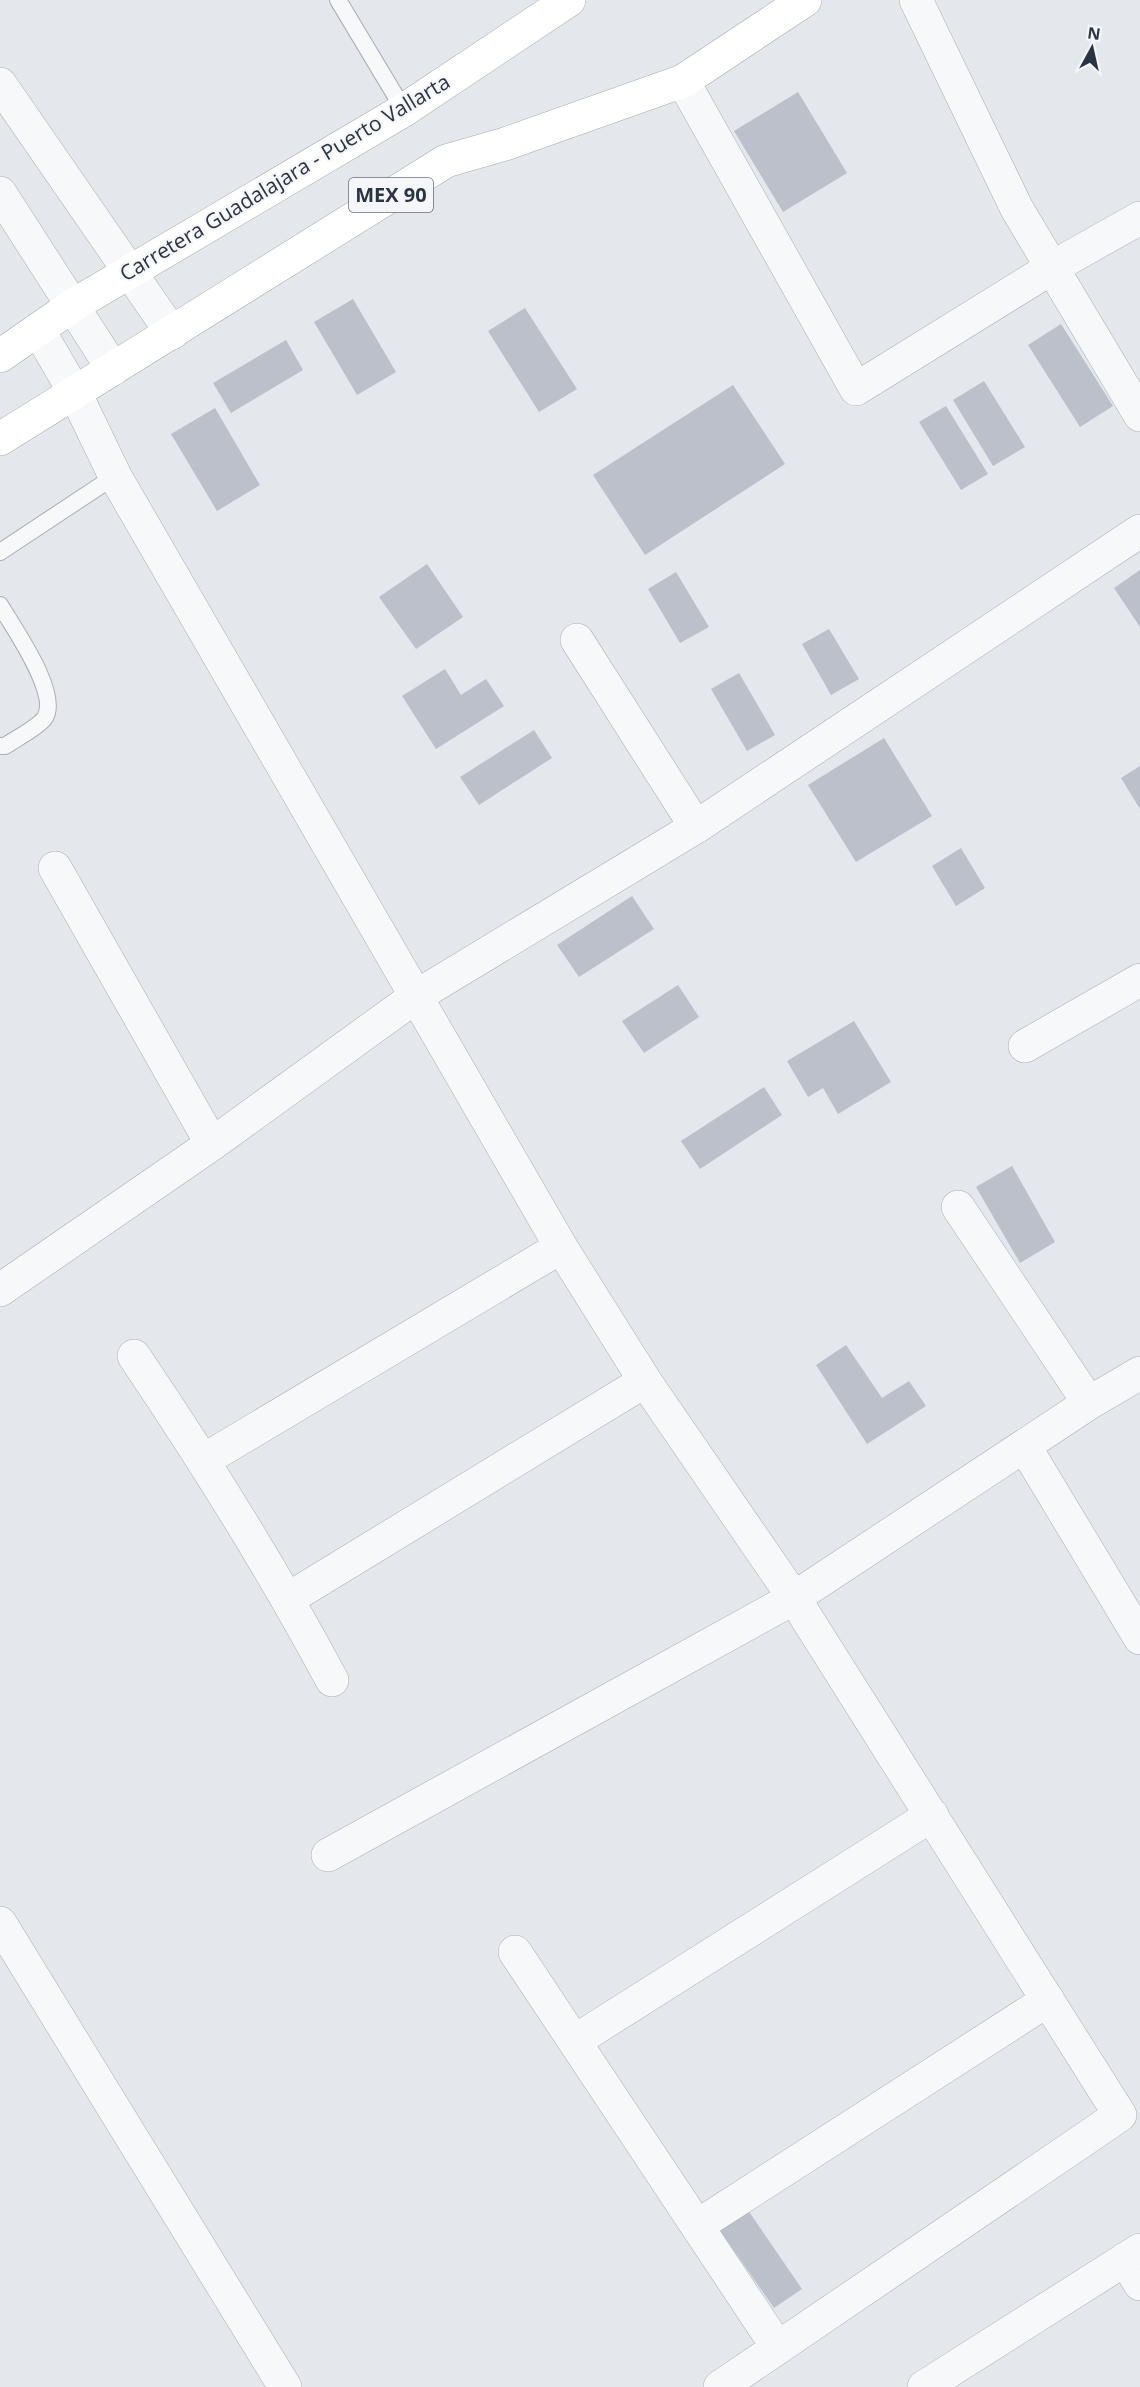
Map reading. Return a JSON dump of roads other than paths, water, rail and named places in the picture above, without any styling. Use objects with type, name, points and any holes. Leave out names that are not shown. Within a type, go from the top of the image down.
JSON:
[{"type":"main road","name":"Carretera Guadalajara - Puerto Vallarta","points":[[0,356],[72,306],[404,110],[569,0]]},
{"type":"main road","name":"MEX 90","points":[[0,439],[446,161],[505,144],[682,81],[805,0]]},
{"type":"street","points":[[916,0],[1017,208],[1140,415]]},
{"type":"street","points":[[682,81],[856,389],[1053,267],[1140,218]]},
{"type":"street","points":[[0,84],[172,333]]},
{"type":"street","points":[[0,193],[113,369]]},
{"type":"street","points":[[39,331],[75,393],[115,476],[561,1247],[645,1381],[794,1598],[1120,2115],[720,2387]]},
{"type":"street","points":[[0,1290],[212,1144],[415,997],[696,827],[1140,531]]},
{"type":"street","points":[[577,640],[696,827]]},
{"type":"street","points":[[55,868],[212,1144]]},
{"type":"street","points":[[1025,1046],[1140,980]]},
{"type":"street","points":[[958,1207],[1089,1403]]},
{"type":"street","points":[[204,1460],[561,1247]]},
{"type":"street","points":[[134,1356],[204,1460],[288,1599],[332,1680]]},
{"type":"street","points":[[328,1855],[794,1598],[1025,1448],[1089,1403],[1140,1373]]},
{"type":"street","points":[[288,1599],[645,1381]]},
{"type":"street","points":[[1025,1448],[1140,1638]]},
{"type":"street","points":[[574,2042],[932,1815]]},
{"type":"street","points":[[0,1923],[285,2387]]},
{"type":"street","points":[[516,1952],[778,2348]]},
{"type":"street","points":[[697,2226],[1048,2000]]},
{"type":"street","points":[[931,2385],[1135,2264]]},
{"type":"lane","points":[[338,0],[404,110]]},
{"type":"lane","points":[[0,552],[115,476]]},
{"type":"lane","points":[[0,605],[46,686],[49,705],[44,718],[5,746],[0,746]]}]
